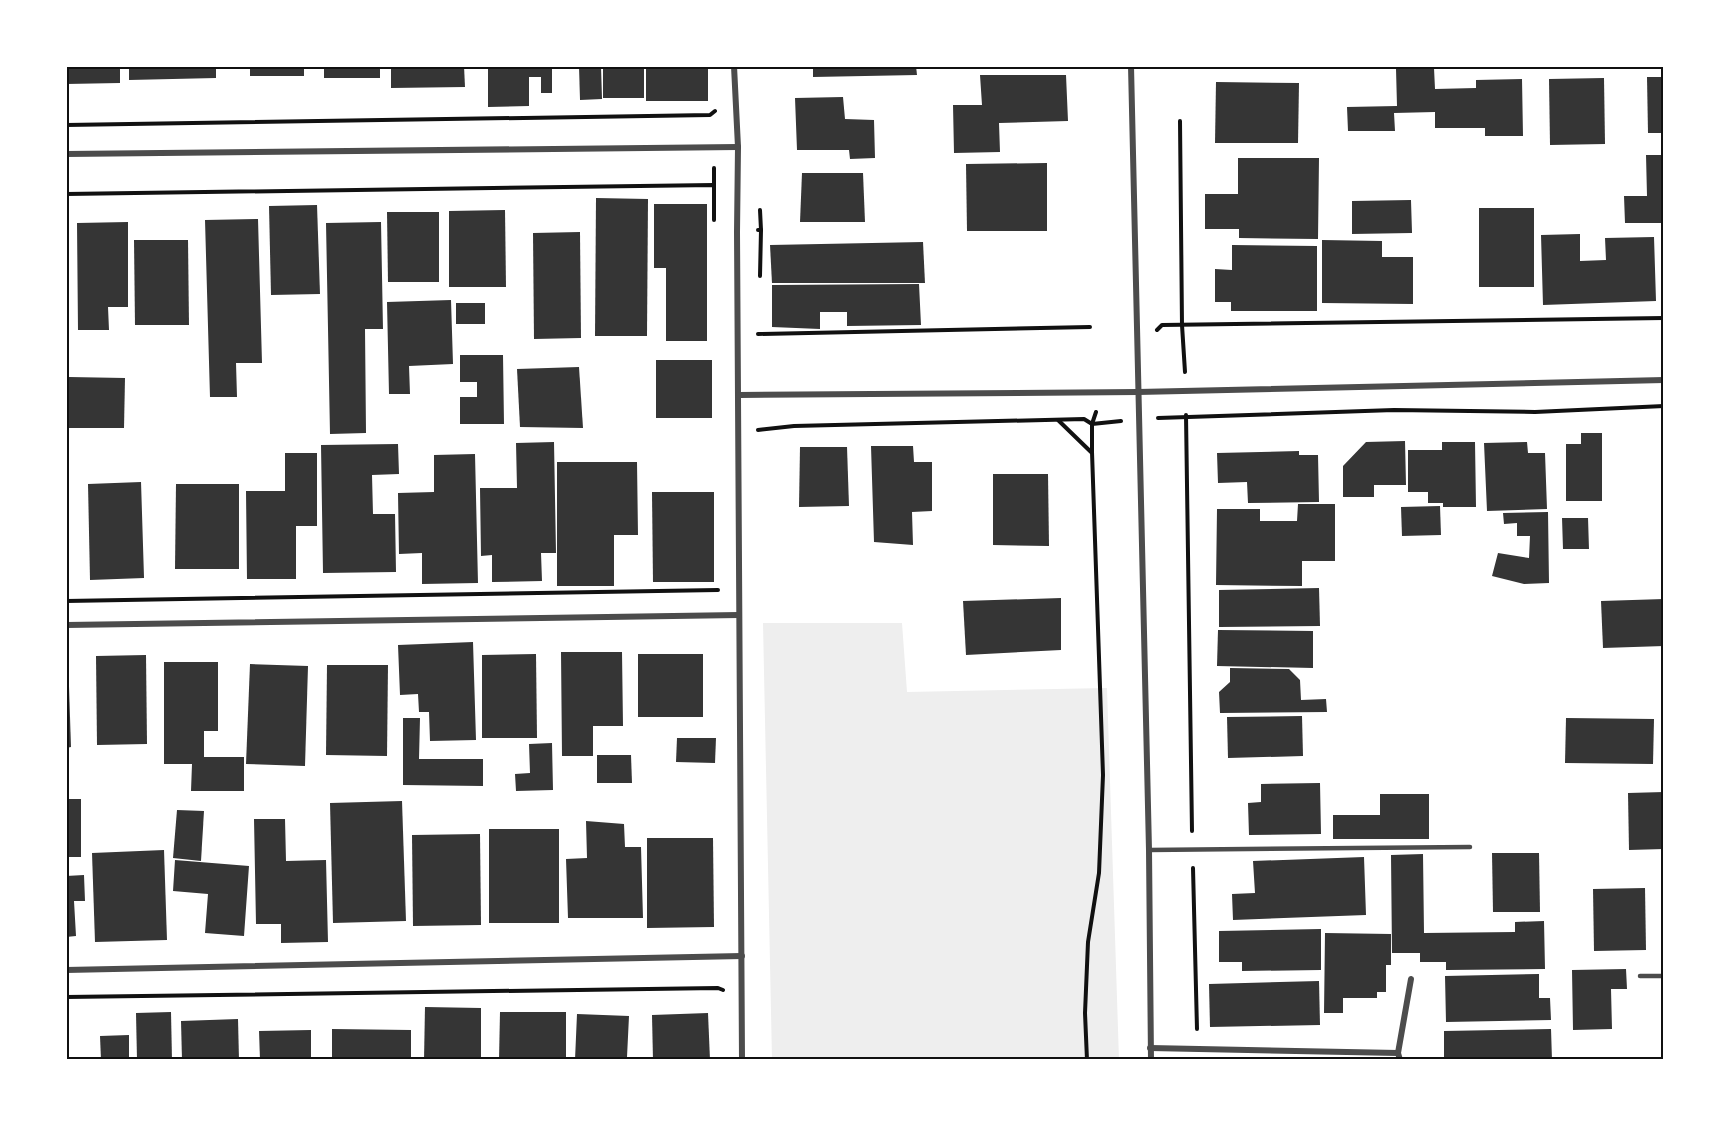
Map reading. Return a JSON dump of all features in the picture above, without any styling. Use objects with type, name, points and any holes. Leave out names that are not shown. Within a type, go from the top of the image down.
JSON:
[{"type":"street","points":[[734,66],[738,147],[742,1060]]},
{"type":"street","points":[[1131,66],[1149,850],[1151,1060]]},
{"type":"street","points":[[66,154],[738,147]]},
{"type":"street","points":[[739,395],[1138,392],[1664,380]]},
{"type":"street","points":[[66,625],[739,615]]},
{"type":"street","points":[[66,970],[742,956]]},
{"type":"street","points":[[1400,1060],[1398,1053],[1411,979]]},
{"type":"street","points":[[1150,1048],[1398,1053]]},
{"type":"lane","points":[[1149,850],[1470,847]]},
{"type":"lane","points":[[1641,976],[1664,976]]},
{"type":"path","points":[[66,125],[710,115],[715,111]]},
{"type":"path","points":[[1180,121],[1182,325],[1187,390],[1192,850],[1197,1048]]},
{"type":"path","points":[[66,194],[714,185],[714,229]]},
{"type":"path","points":[[1137,350],[1162,325],[1664,318]]},
{"type":"path","points":[[760,334],[1090,327]]},
{"type":"path","points":[[1086,1060],[1084,1013],[1088,942],[1099,873],[1103,775],[1092,452],[1092,424],[1102,392]]},
{"type":"path","points":[[1186,417],[1394,410],[1535,412],[1664,406]]},
{"type":"path","points":[[739,432],[794,426],[1084,419],[1092,424]]},
{"type":"path","points":[[1058,420],[1092,452]]},
{"type":"path","points":[[66,601],[718,591],[719,579]]},
{"type":"path","points":[[66,997],[706,988],[724,990],[729,997]]},
{"type":"shaded area","points":[[763,623],[902,623],[907,692],[1107,688],[1119,1060],[772,1060]]},
{"type":"building","points":[[66,66],[120,66],[120,83],[66,84]]},
{"type":"building","points":[[129,66],[216,66],[216,78],[129,80]]},
{"type":"building","points":[[250,66],[304,66],[304,76],[250,76]]},
{"type":"building","points":[[324,66],[380,66],[380,78],[324,78]]},
{"type":"building","points":[[391,66],[464,66],[465,87],[391,88]]},
{"type":"building","points":[[488,66],[552,66],[552,93],[541,93],[541,77],[529,77],[529,106],[488,107]]},
{"type":"building","points":[[579,66],[601,66],[602,99],[580,100]]},
{"type":"building","points":[[603,66],[644,66],[644,98],[603,98]]},
{"type":"building","points":[[646,66],[708,66],[708,101],[646,101]]},
{"type":"building","points":[[813,66],[916,66],[917,75],[813,77]]},
{"type":"building","points":[[1434,68],[1435,89],[1476,88],[1476,80],[1522,79],[1523,136],[1485,136],[1485,128],[1435,128],[1435,112],[1394,113],[1395,131],[1348,131],[1347,107],[1397,106],[1396,69]]},
{"type":"building","points":[[980,75],[1066,75],[1068,121],[999,123],[1000,152],[954,153],[953,105],[982,105]]},
{"type":"building","points":[[1647,77],[1664,77],[1664,133],[1648,133]]},
{"type":"building","points":[[1604,78],[1605,144],[1550,145],[1549,79]]},
{"type":"building","points":[[1216,82],[1299,83],[1298,143],[1215,143]]},
{"type":"building","points":[[843,97],[845,119],[874,120],[875,158],[850,159],[849,150],[797,150],[795,98]]},
{"type":"building","points":[[1646,155],[1664,155],[1664,223],[1625,223],[1624,196],[1647,196]]},
{"type":"building","points":[[1238,158],[1319,158],[1318,239],[1239,238],[1239,229],[1205,229],[1205,194],[1238,194]]},
{"type":"building","points":[[1047,163],[1047,231],[967,231],[966,164]]},
{"type":"building","points":[[802,173],[863,173],[865,222],[800,222]]},
{"type":"building","points":[[596,198],[648,199],[647,336],[595,336]]},
{"type":"building","points":[[1411,200],[1412,233],[1352,234],[1352,201]]},
{"type":"building","points":[[654,204],[707,204],[707,341],[666,341],[666,268],[654,268]]},
{"type":"building","points":[[317,205],[320,294],[271,295],[269,206]]},
{"type":"building","points":[[1479,208],[1534,208],[1534,287],[1479,287]]},
{"type":"building","points":[[505,210],[506,287],[449,287],[449,211]]},
{"type":"building","points":[[387,212],[439,212],[439,282],[388,282]]},
{"type":"building","points":[[258,219],[262,363],[236,363],[237,397],[210,397],[205,220]]},
{"type":"building","points":[[128,222],[128,307],[108,307],[109,330],[78,330],[77,223]]},
{"type":"building","points":[[381,222],[383,329],[365,329],[366,433],[330,434],[326,223]]},
{"type":"building","points":[[580,232],[581,338],[534,339],[533,233]]},
{"type":"building","points":[[1580,234],[1580,261],[1606,260],[1605,238],[1654,237],[1656,301],[1543,305],[1541,235]]},
{"type":"building","points":[[134,240],[188,240],[189,325],[135,325]]},
{"type":"building","points":[[1322,240],[1382,241],[1382,257],[1413,257],[1413,304],[1322,303]]},
{"type":"building","points":[[923,242],[925,283],[772,283],[770,245]]},
{"type":"building","points":[[1232,245],[1317,246],[1317,311],[1231,311],[1231,302],[1215,302],[1215,269],[1232,270]]},
{"type":"building","points":[[919,284],[921,325],[847,326],[847,312],[820,312],[820,329],[772,327],[772,285]]},
{"type":"building","points":[[451,300],[453,364],[409,366],[410,394],[389,394],[387,302]]},
{"type":"building","points":[[456,303],[485,303],[485,324],[456,324]]},
{"type":"building","points":[[460,355],[503,355],[504,424],[460,424],[460,397],[477,397],[477,382],[460,382]]},
{"type":"building","points":[[656,360],[712,360],[712,418],[656,418]]},
{"type":"building","points":[[579,367],[583,428],[520,427],[517,369]]},
{"type":"building","points":[[69,377],[125,378],[124,428],[68,428]]},
{"type":"building","points":[[1581,433],[1602,433],[1602,501],[1566,501],[1566,444],[1581,444]]},
{"type":"building","points":[[1405,441],[1406,485],[1374,485],[1374,497],[1343,497],[1343,466],[1366,442]]},
{"type":"building","points":[[554,442],[556,553],[541,553],[542,581],[492,582],[492,555],[481,556],[480,488],[517,488],[516,443]]},
{"type":"building","points":[[1442,442],[1475,442],[1476,507],[1443,507],[1443,503],[1428,503],[1428,492],[1408,492],[1408,450],[1442,450]]},
{"type":"building","points":[[1527,442],[1528,453],[1545,453],[1547,509],[1487,511],[1484,443]]},
{"type":"building","points":[[398,444],[399,474],[372,475],[373,514],[395,514],[396,572],[323,573],[321,445]]},
{"type":"building","points":[[871,446],[913,446],[914,462],[932,462],[932,511],[912,512],[913,545],[874,542]]},
{"type":"building","points":[[800,447],[847,447],[849,506],[799,507]]},
{"type":"building","points":[[1299,451],[1299,455],[1318,455],[1319,502],[1248,503],[1247,482],[1218,483],[1217,453]]},
{"type":"building","points":[[285,453],[317,453],[317,526],[296,526],[296,579],[247,579],[246,491],[285,491]]},
{"type":"building","points":[[475,454],[478,583],[422,584],[422,553],[399,554],[398,493],[434,492],[434,455]]},
{"type":"building","points":[[557,462],[637,462],[638,535],[614,535],[614,586],[557,586]]},
{"type":"building","points":[[993,474],[1048,474],[1049,546],[993,545]]},
{"type":"building","points":[[141,482],[144,578],[90,580],[88,484]]},
{"type":"building","points":[[176,484],[239,484],[239,569],[175,569]]},
{"type":"building","points":[[652,492],[714,492],[714,582],[653,582]]},
{"type":"building","points":[[1298,504],[1335,504],[1335,561],[1302,561],[1302,586],[1216,585],[1217,509],[1260,509],[1260,521],[1297,521]]},
{"type":"building","points":[[1440,506],[1441,535],[1402,536],[1401,507]]},
{"type":"building","points":[[1548,512],[1549,583],[1524,584],[1492,576],[1498,553],[1529,558],[1530,536],[1517,536],[1517,523],[1504,524],[1503,513]]},
{"type":"building","points":[[1562,518],[1588,518],[1589,549],[1563,549]]},
{"type":"building","points":[[1319,588],[1320,626],[1219,627],[1219,590]]},
{"type":"building","points":[[1061,598],[1061,650],[966,655],[963,601]]},
{"type":"building","points":[[1664,599],[1664,646],[1603,648],[1601,601]]},
{"type":"building","points":[[1218,630],[1313,631],[1313,668],[1217,666]]},
{"type":"building","points":[[473,642],[476,740],[430,741],[429,712],[419,712],[418,694],[400,695],[398,645]]},
{"type":"building","points":[[561,652],[622,652],[623,726],[593,726],[593,756],[562,756]]},
{"type":"building","points":[[536,654],[537,738],[482,738],[482,655]]},
{"type":"building","points":[[638,654],[703,654],[703,717],[638,717]]},
{"type":"building","points":[[146,655],[147,744],[97,745],[96,656]]},
{"type":"building","points":[[66,657],[68,657],[71,747],[66,748]]},
{"type":"building","points":[[164,662],[218,662],[218,731],[204,731],[204,757],[244,757],[244,791],[191,791],[192,764],[164,764]]},
{"type":"building","points":[[250,664],[308,666],[305,766],[246,764]]},
{"type":"building","points":[[327,665],[388,665],[387,756],[326,755]]},
{"type":"building","points":[[1230,668],[1289,669],[1300,680],[1301,700],[1326,699],[1327,712],[1220,713],[1219,692],[1230,682]]},
{"type":"building","points":[[1302,716],[1303,756],[1228,758],[1227,717]]},
{"type":"building","points":[[403,718],[420,718],[419,759],[483,759],[483,786],[403,785]]},
{"type":"building","points":[[1566,718],[1654,719],[1653,764],[1565,763]]},
{"type":"building","points":[[677,738],[716,738],[715,763],[676,762]]},
{"type":"building","points":[[552,743],[553,790],[516,791],[515,774],[530,773],[529,744]]},
{"type":"building","points":[[597,755],[631,755],[632,783],[597,783]]},
{"type":"building","points":[[1320,783],[1321,834],[1249,835],[1248,803],[1261,802],[1261,784]]},
{"type":"building","points":[[1664,792],[1664,849],[1629,850],[1628,793]]},
{"type":"building","points":[[1380,794],[1429,794],[1429,839],[1333,839],[1333,815],[1380,815]]},
{"type":"building","points":[[66,799],[81,799],[81,857],[66,857]]},
{"type":"building","points":[[402,801],[406,921],[333,923],[330,803]]},
{"type":"building","points":[[177,810],[204,811],[201,861],[173,858]]},
{"type":"building","points":[[254,819],[285,819],[286,861],[326,860],[328,942],[281,943],[281,924],[256,924]]},
{"type":"building","points":[[586,821],[624,824],[625,847],[641,847],[643,918],[568,918],[566,859],[587,858]]},
{"type":"building","points":[[489,829],[559,829],[559,923],[489,923]]},
{"type":"building","points":[[480,834],[481,925],[413,926],[412,835]]},
{"type":"building","points":[[647,838],[713,838],[714,927],[647,928]]},
{"type":"building","points":[[164,850],[167,940],[95,942],[92,853]]},
{"type":"building","points":[[1492,853],[1539,853],[1540,912],[1493,912]]},
{"type":"building","points":[[1423,854],[1424,933],[1515,932],[1515,922],[1544,921],[1545,969],[1446,970],[1446,962],[1420,962],[1420,953],[1392,953],[1391,855]]},
{"type":"building","points":[[1364,857],[1366,915],[1233,920],[1232,894],[1255,893],[1253,861]]},
{"type":"building","points":[[175,860],[249,866],[244,936],[205,933],[208,894],[173,891]]},
{"type":"building","points":[[84,875],[85,901],[74,901],[76,936],[66,937],[66,876]]},
{"type":"building","points":[[1645,888],[1646,950],[1594,951],[1593,889]]},
{"type":"building","points":[[1321,929],[1321,970],[1242,971],[1242,962],[1219,962],[1219,931]]},
{"type":"building","points":[[1325,933],[1391,934],[1391,965],[1386,965],[1386,992],[1377,992],[1377,998],[1343,998],[1343,1013],[1324,1013]]},
{"type":"building","points":[[1626,969],[1627,989],[1611,989],[1612,1029],[1573,1030],[1572,970]]},
{"type":"building","points":[[1539,974],[1539,998],[1550,998],[1551,1020],[1446,1022],[1445,976]]},
{"type":"building","points":[[1319,981],[1320,1025],[1210,1027],[1209,984]]},
{"type":"building","points":[[425,1007],[481,1008],[481,1060],[424,1060]]},
{"type":"building","points":[[171,1012],[172,1060],[137,1060],[136,1013]]},
{"type":"building","points":[[500,1012],[566,1012],[566,1060],[499,1060]]},
{"type":"building","points":[[708,1013],[710,1060],[653,1060],[652,1015]]},
{"type":"building","points":[[577,1014],[629,1016],[627,1057],[643,1058],[643,1060],[575,1060]]},
{"type":"building","points":[[238,1019],[239,1060],[182,1060],[181,1021]]},
{"type":"building","points":[[332,1029],[411,1030],[411,1060],[332,1060]]},
{"type":"building","points":[[1551,1029],[1552,1060],[1444,1060],[1444,1031]]},
{"type":"building","points":[[311,1030],[311,1060],[260,1060],[259,1031]]},
{"type":"building","points":[[129,1035],[129,1060],[101,1060],[100,1036]]}]
